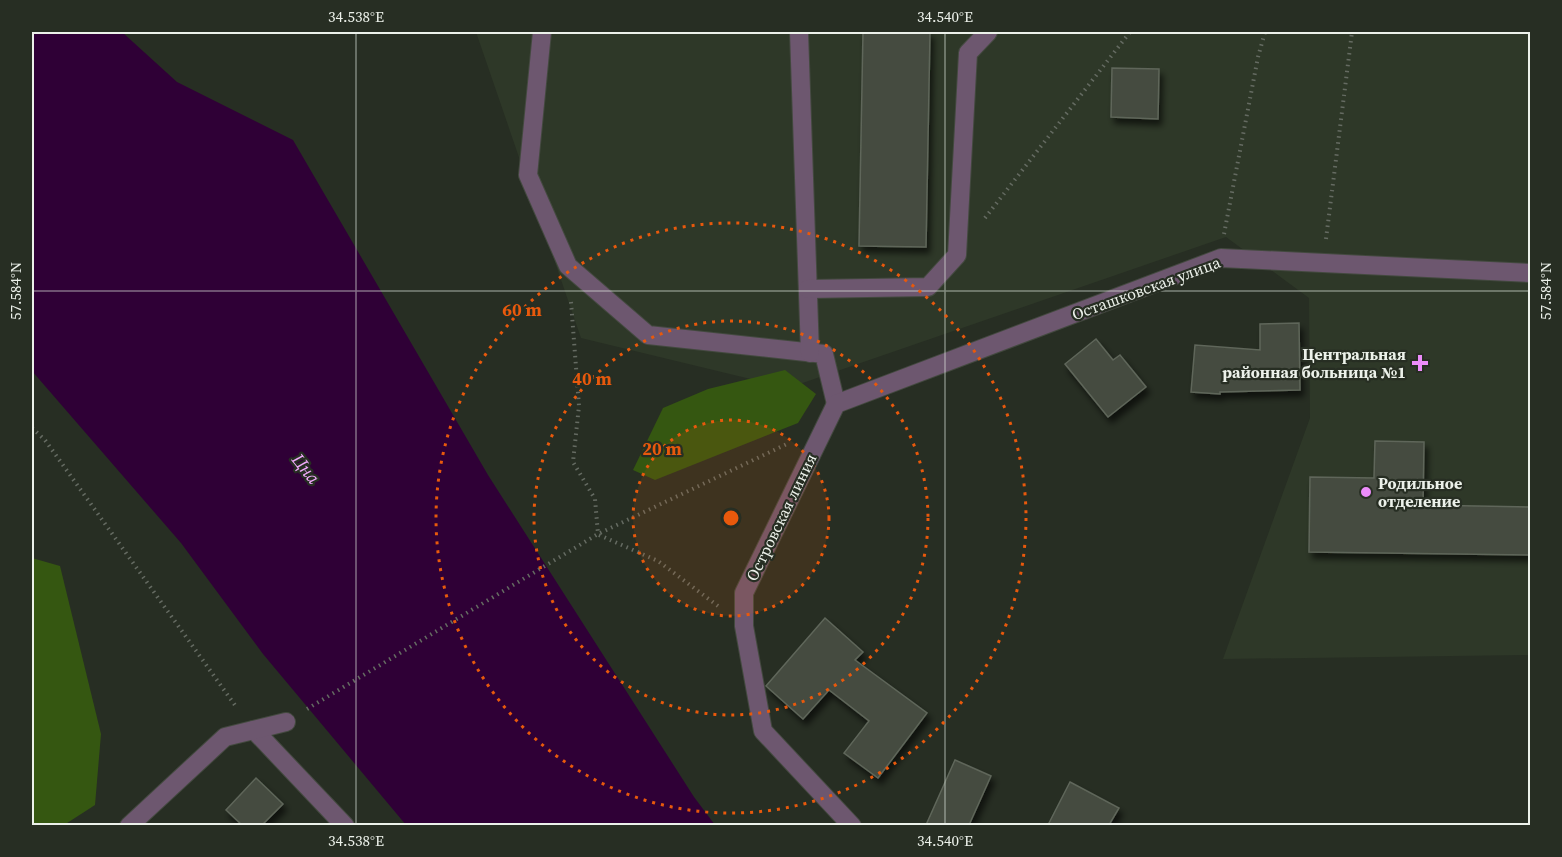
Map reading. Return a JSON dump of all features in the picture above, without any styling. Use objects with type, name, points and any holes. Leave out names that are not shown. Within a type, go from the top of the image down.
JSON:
[{"type":"street","points":[[542,32],[528,175],[568,266],[648,335],[824,354],[836,404],[825,425]]},
{"type":"street","points":[[799,32],[810,353]]},
{"type":"street","points":[[808,289],[928,287],[957,255],[968,53],[988,32]]},
{"type":"street","name":"Осташковская улица","points":[[836,404],[1221,258],[1530,273]]},
{"type":"street","name":"Островская линия","points":[[825,425],[744,593],[744,626],[764,732],[852,825]]},
{"type":"street","points":[[129,825],[225,737],[286,722]]},
{"type":"street","points":[[254,730],[345,825]]},
{"type":"path","points":[[957,255],[1130,32]]},
{"type":"path","points":[[1221,258],[1257,57],[1265,32]]},
{"type":"path","points":[[1323,263],[1352,32]]},
{"type":"path","points":[[568,266],[579,406],[573,462],[595,499],[598,534]]},
{"type":"path","points":[[286,722],[598,534],[825,425]]},
{"type":"path","points":[[32,428],[45,440],[254,730]]},
{"type":"path","points":[[598,534],[658,561],[744,626]]},
{"type":"shaded area","name":"Центральная районная больница №1","points":[[476,32],[1530,32],[1530,655],[1223,659],[1310,418],[1309,298],[1226,237],[788,388],[581,338]]},
{"type":"green space","points":[[785,370],[816,394],[798,423],[655,480],[633,470],[663,408],[708,389]]},
{"type":"green space","points":[[32,558],[60,566],[101,734],[95,805],[64,825],[32,825]]},
{"type":"water","name":"Цна","points":[[32,32],[122,32],[177,82],[293,140],[488,475],[694,797],[715,825],[406,825],[263,654],[181,543],[32,371]]},
{"type":"building","points":[[863,32],[930,32],[926,247],[859,246]]},
{"type":"building","points":[[1112,68],[1159,69],[1158,119],[1111,117]]},
{"type":"building","points":[[1299,323],[1300,390],[1220,392],[1220,394],[1191,392],[1195,345],[1260,350],[1260,324]]},
{"type":"building","points":[[1096,339],[1113,360],[1120,355],[1146,387],[1108,417],[1065,364]]},
{"type":"building","name":"Родильное отделение","points":[[1375,441],[1424,442],[1423,505],[1530,507],[1530,555],[1309,552],[1310,477],[1374,478]]},
{"type":"building","points":[[825,618],[863,652],[855,660],[927,713],[878,778],[844,753],[869,721],[829,690],[803,719],[766,686]]},
{"type":"building","points":[[955,760],[991,776],[969,825],[926,825]]},
{"type":"building","points":[[256,778],[283,804],[262,825],[242,825],[226,810]]},
{"type":"building","points":[[1070,782],[1119,808],[1109,825],[1048,825]]},
{"type":"place","name":"Центральная районная больница №1","points":[[1420,363]]},
{"type":"place","name":"Родильное отделение","points":[[1366,492]]}]
